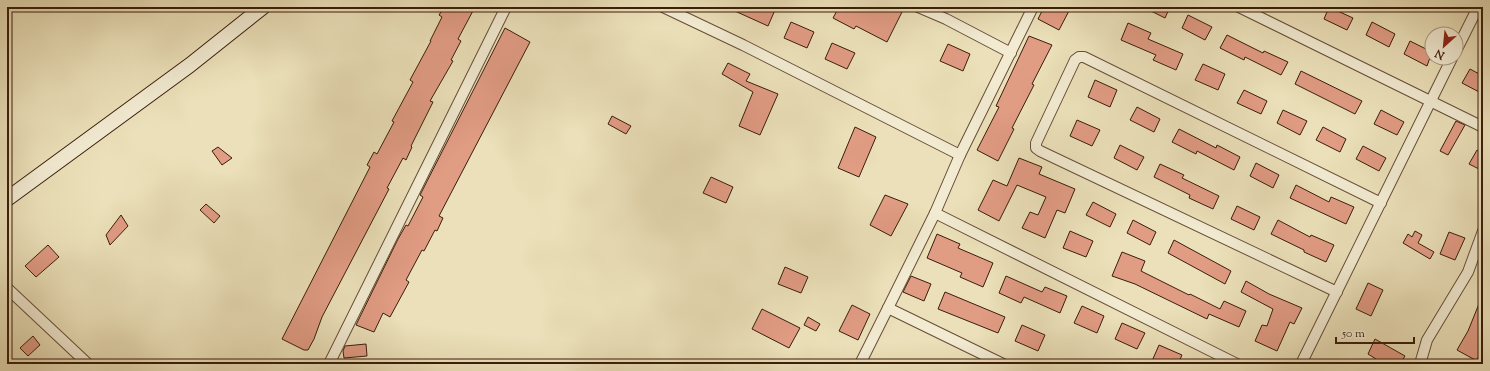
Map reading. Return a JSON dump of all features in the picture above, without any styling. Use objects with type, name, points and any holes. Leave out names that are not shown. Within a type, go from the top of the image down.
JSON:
[{"type":"street","points":[[9,195],[190,65],[263,7]]},
{"type":"street","points":[[329,364],[506,7]]},
{"type":"street","points":[[663,7],[743,45],[960,155]]},
{"type":"street","points":[[918,7],[946,19],[1011,53]]},
{"type":"street","points":[[860,364],[935,213],[960,155],[1033,7]]},
{"type":"street","points":[[1239,7],[1483,127]]},
{"type":"street","points":[[1464,35],[1478,7]]},
{"type":"street","points":[[1337,292],[1036,148],[1036,144],[1075,60],[1079,57],[1084,57],[1380,202]]},
{"type":"street","points":[[1301,364],[1448,66]]},
{"type":"street","points":[[935,213],[1237,364]]},
{"type":"street","points":[[1420,364],[1432,330],[1468,272],[1483,231]]},
{"type":"street","points":[[7,288],[88,364]]},
{"type":"street","points":[[888,308],[1003,364]]},
{"type":"building","points":[[444,7],[475,7],[458,39],[461,41],[451,60],[453,61],[430,101],[433,102],[411,146],[412,147],[406,160],[403,158],[387,188],[389,189],[322,317],[314,339],[308,350],[304,350],[282,339],[370,167],[367,165],[374,152],[377,154],[394,122],[392,121],[413,82],[410,80],[431,41],[442,17],[439,15]]},
{"type":"building","points":[[726,7],[770,7],[775,10],[768,26]]},
{"type":"building","points":[[839,7],[895,7],[903,10],[887,42],[856,26],[854,29],[833,18]]},
{"type":"building","points":[[1044,7],[1071,7],[1059,30],[1038,19]]},
{"type":"building","points":[[1143,7],[1170,7],[1165,18]]},
{"type":"building","points":[[1329,7],[1353,18],[1347,30],[1324,19]]},
{"type":"building","points":[[1188,15],[1212,27],[1205,40],[1182,28]]},
{"type":"building","points":[[791,22],[814,32],[807,48],[784,38]]},
{"type":"building","points":[[1372,22],[1395,34],[1389,47],[1366,35]]},
{"type":"building","points":[[1128,23],[1151,33],[1148,39],[1183,54],[1176,70],[1153,60],[1156,55],[1121,40]]},
{"type":"building","points":[[505,28],[530,42],[439,216],[443,218],[437,231],[435,230],[424,251],[422,250],[406,280],[409,282],[390,317],[383,313],[374,332],[356,325],[398,239],[406,225],[408,226],[423,197],[420,195]]},
{"type":"building","points":[[1227,35],[1263,53],[1264,51],[1288,62],[1281,75],[1245,57],[1244,60],[1220,48]]},
{"type":"building","points":[[1029,36],[1052,45],[1032,84],[1034,85],[1012,128],[1014,129],[998,161],[977,150],[999,107],[996,106]]},
{"type":"building","points":[[1410,41],[1424,48],[1424,64],[1404,54]]},
{"type":"building","points":[[832,43],[855,53],[847,69],[825,59]]},
{"type":"building","points":[[948,44],[970,54],[963,71],[940,61]]},
{"type":"building","points":[[728,63],[750,74],[746,81],[778,94],[760,135],[739,126],[753,92],[722,74]]},
{"type":"building","points":[[1203,64],[1225,74],[1218,90],[1195,80]]},
{"type":"building","points":[[1470,69],[1483,76],[1483,94],[1462,83]]},
{"type":"building","points":[[1301,71],[1362,101],[1355,114],[1295,84]]},
{"type":"building","points":[[1095,80],[1117,90],[1110,107],[1088,97]]},
{"type":"building","points":[[1244,90],[1267,101],[1261,114],[1237,103]]},
{"type":"building","points":[[1137,107],[1160,119],[1154,132],[1130,120]]},
{"type":"building","points":[[1283,110],[1307,121],[1300,135],[1277,123]]},
{"type":"building","points":[[1381,110],[1404,122],[1397,135],[1374,124]]},
{"type":"building","points":[[612,116],[631,126],[626,134],[608,124]]},
{"type":"building","points":[[1077,120],[1100,130],[1092,146],[1070,136]]},
{"type":"building","points":[[1456,121],[1465,125],[1448,155],[1440,151]]},
{"type":"building","points":[[855,127],[876,137],[859,177],[838,168]]},
{"type":"building","points":[[1323,127],[1346,139],[1340,152],[1316,140]]},
{"type":"building","points":[[1179,129],[1216,148],[1217,145],[1240,157],[1234,170],[1197,151],[1196,154],[1172,142]]},
{"type":"building","points":[[1120,145],[1144,157],[1137,170],[1114,158]]},
{"type":"building","points":[[1363,146],[1386,158],[1379,171],[1356,159]]},
{"type":"building","points":[[218,147],[232,158],[222,165],[212,151]]},
{"type":"building","points":[[1477,150],[1483,153],[1483,171],[1469,164]]},
{"type":"building","points":[[1019,158],[1042,167],[1039,174],[1075,189],[1065,213],[1057,210],[1045,238],[1022,228],[1030,212],[1038,215],[1046,197],[1017,185],[999,221],[978,210],[993,180],[1007,186]]},
{"type":"building","points":[[1256,163],[1279,175],[1273,188],[1250,176]]},
{"type":"building","points":[[1160,164],[1184,175],[1182,178],[1219,196],[1213,209],[1189,198],[1190,195],[1154,177]]},
{"type":"building","points":[[711,177],[733,187],[726,203],[703,193]]},
{"type":"building","points":[[1296,185],[1329,202],[1331,197],[1354,207],[1346,224],[1290,198]]},
{"type":"building","points":[[885,195],[908,204],[891,236],[870,225]]},
{"type":"building","points":[[1093,202],[1116,214],[1110,227],[1086,215]]},
{"type":"building","points":[[206,204],[220,216],[214,223],[200,210]]},
{"type":"building","points":[[1237,206],[1260,217],[1254,230],[1231,219]]},
{"type":"building","points":[[121,215],[128,226],[110,245],[106,235]]},
{"type":"building","points":[[1133,220],[1156,232],[1150,245],[1127,233]]},
{"type":"building","points":[[1278,220],[1310,237],[1311,235],[1334,245],[1326,262],[1271,234]]},
{"type":"building","points":[[1070,231],[1093,241],[1086,257],[1063,248]]},
{"type":"building","points":[[1415,231],[1422,235],[1418,243],[1434,252],[1430,259],[1403,243],[1408,234],[1412,237]]},
{"type":"building","points":[[1449,232],[1465,238],[1455,260],[1440,254]]},
{"type":"building","points":[[937,234],[960,244],[958,248],[993,263],[983,287],[960,277],[962,273],[927,258]]},
{"type":"building","points":[[1174,240],[1231,271],[1225,284],[1168,253]]},
{"type":"building","points":[[48,245],[59,257],[36,277],[25,266]]},
{"type":"building","points":[[1122,252],[1145,261],[1141,271],[1189,295],[1190,294],[1220,309],[1224,301],[1246,311],[1239,327],[1209,314],[1207,319],[1135,284],[1112,276]]},
{"type":"building","points":[[785,267],[808,277],[801,293],[778,284]]},
{"type":"building","points":[[911,276],[931,284],[924,301],[903,292]]},
{"type":"building","points":[[1006,276],[1042,292],[1045,287],[1067,296],[1060,313],[1024,297],[1021,303],[999,293]]},
{"type":"building","points":[[1246,281],[1269,294],[1302,308],[1294,324],[1290,322],[1277,351],[1255,341],[1262,325],[1267,326],[1273,309],[1241,292]]},
{"type":"building","points":[[1368,283],[1383,290],[1371,316],[1356,309]]},
{"type":"building","points":[[945,292],[1005,317],[998,333],[938,309]]},
{"type":"building","points":[[1483,294],[1483,343],[1477,361],[1457,350],[1468,331]]},
{"type":"building","points":[[852,305],[870,314],[858,340],[839,331]]},
{"type":"building","points":[[1082,306],[1104,316],[1097,333],[1074,323]]},
{"type":"building","points":[[762,309],[800,328],[789,348],[752,329]]},
{"type":"building","points":[[808,317],[820,324],[816,331],[804,325]]},
{"type":"building","points":[[1122,323],[1145,333],[1137,349],[1115,339]]},
{"type":"building","points":[[1022,325],[1045,335],[1038,351],[1015,341]]},
{"type":"building","points":[[33,336],[40,345],[28,356],[20,348]]},
{"type":"building","points":[[1375,339],[1405,356],[1400,364],[1374,364],[1376,359],[1368,354]]},
{"type":"building","points":[[366,344],[367,356],[344,358],[343,351],[345,346]]},
{"type":"building","points":[[1159,345],[1182,355],[1178,364],[1158,364],[1152,361]]}]
